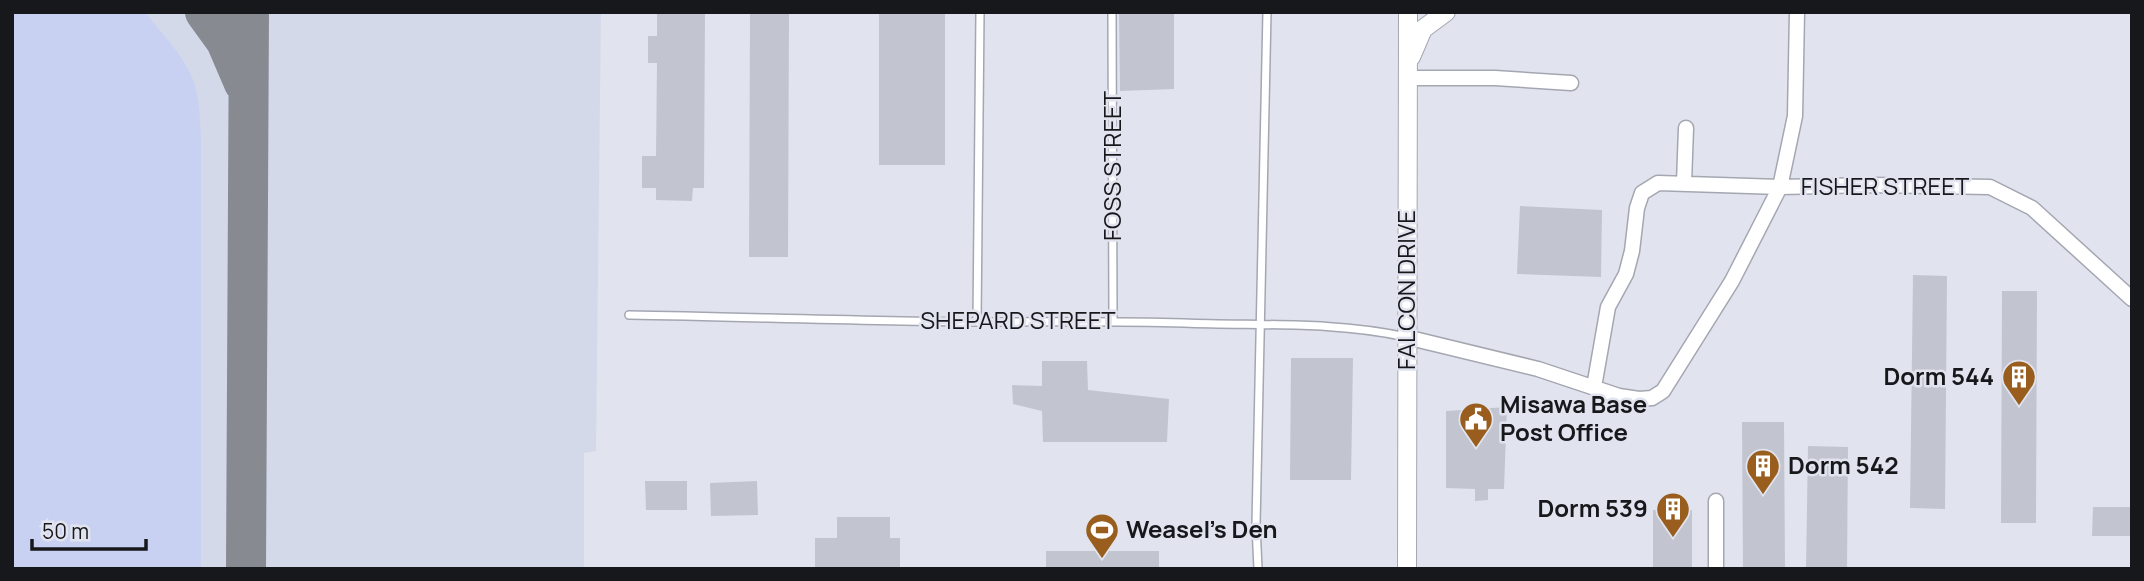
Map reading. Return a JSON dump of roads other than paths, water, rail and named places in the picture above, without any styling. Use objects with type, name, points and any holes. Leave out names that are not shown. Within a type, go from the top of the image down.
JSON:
[{"type":"street","name":"FALCON DRIVE","points":[[1407,569],[1408,12]]},
{"type":"street","points":[[1446,12],[1423,29],[1408,72],[1570,83]]},
{"type":"street","points":[[1406,337],[1538,369],[1619,396],[1639,400],[1652,398],[1663,391],[1732,281],[1780,187],[1795,116],[1797,12]]},
{"type":"street","points":[[1684,183],[1686,128]]},
{"type":"street","name":"FISHER STREET","points":[[1594,387],[1608,307],[1626,274],[1632,251],[1637,208],[1642,193],[1658,183],[1780,187],[1990,187],[2032,208],[2132,299]]},
{"type":"street","points":[[1716,501],[1716,569]]},
{"type":"lane","points":[[977,322],[980,12]]},
{"type":"lane","name":"FOSS STREET","points":[[1112,12],[1113,321]]},
{"type":"lane","points":[[1258,569],[1256,525],[1267,12]]},
{"type":"lane","name":"SHEPARD STREET","points":[[629,315],[1305,325],[1380,331],[1406,337]]},
{"type":"place","name":"Dorm 544","points":[[2019,407]]},
{"type":"place","name":"Misawa Base Post Office","points":[[1476,449]]},
{"type":"place","name":"Dorm 542","points":[[1763,496]]},
{"type":"place","name":"Dorm 539","points":[[1673,539]]},
{"type":"place","name":"Weasel's Den","points":[[1102,560]]}]
